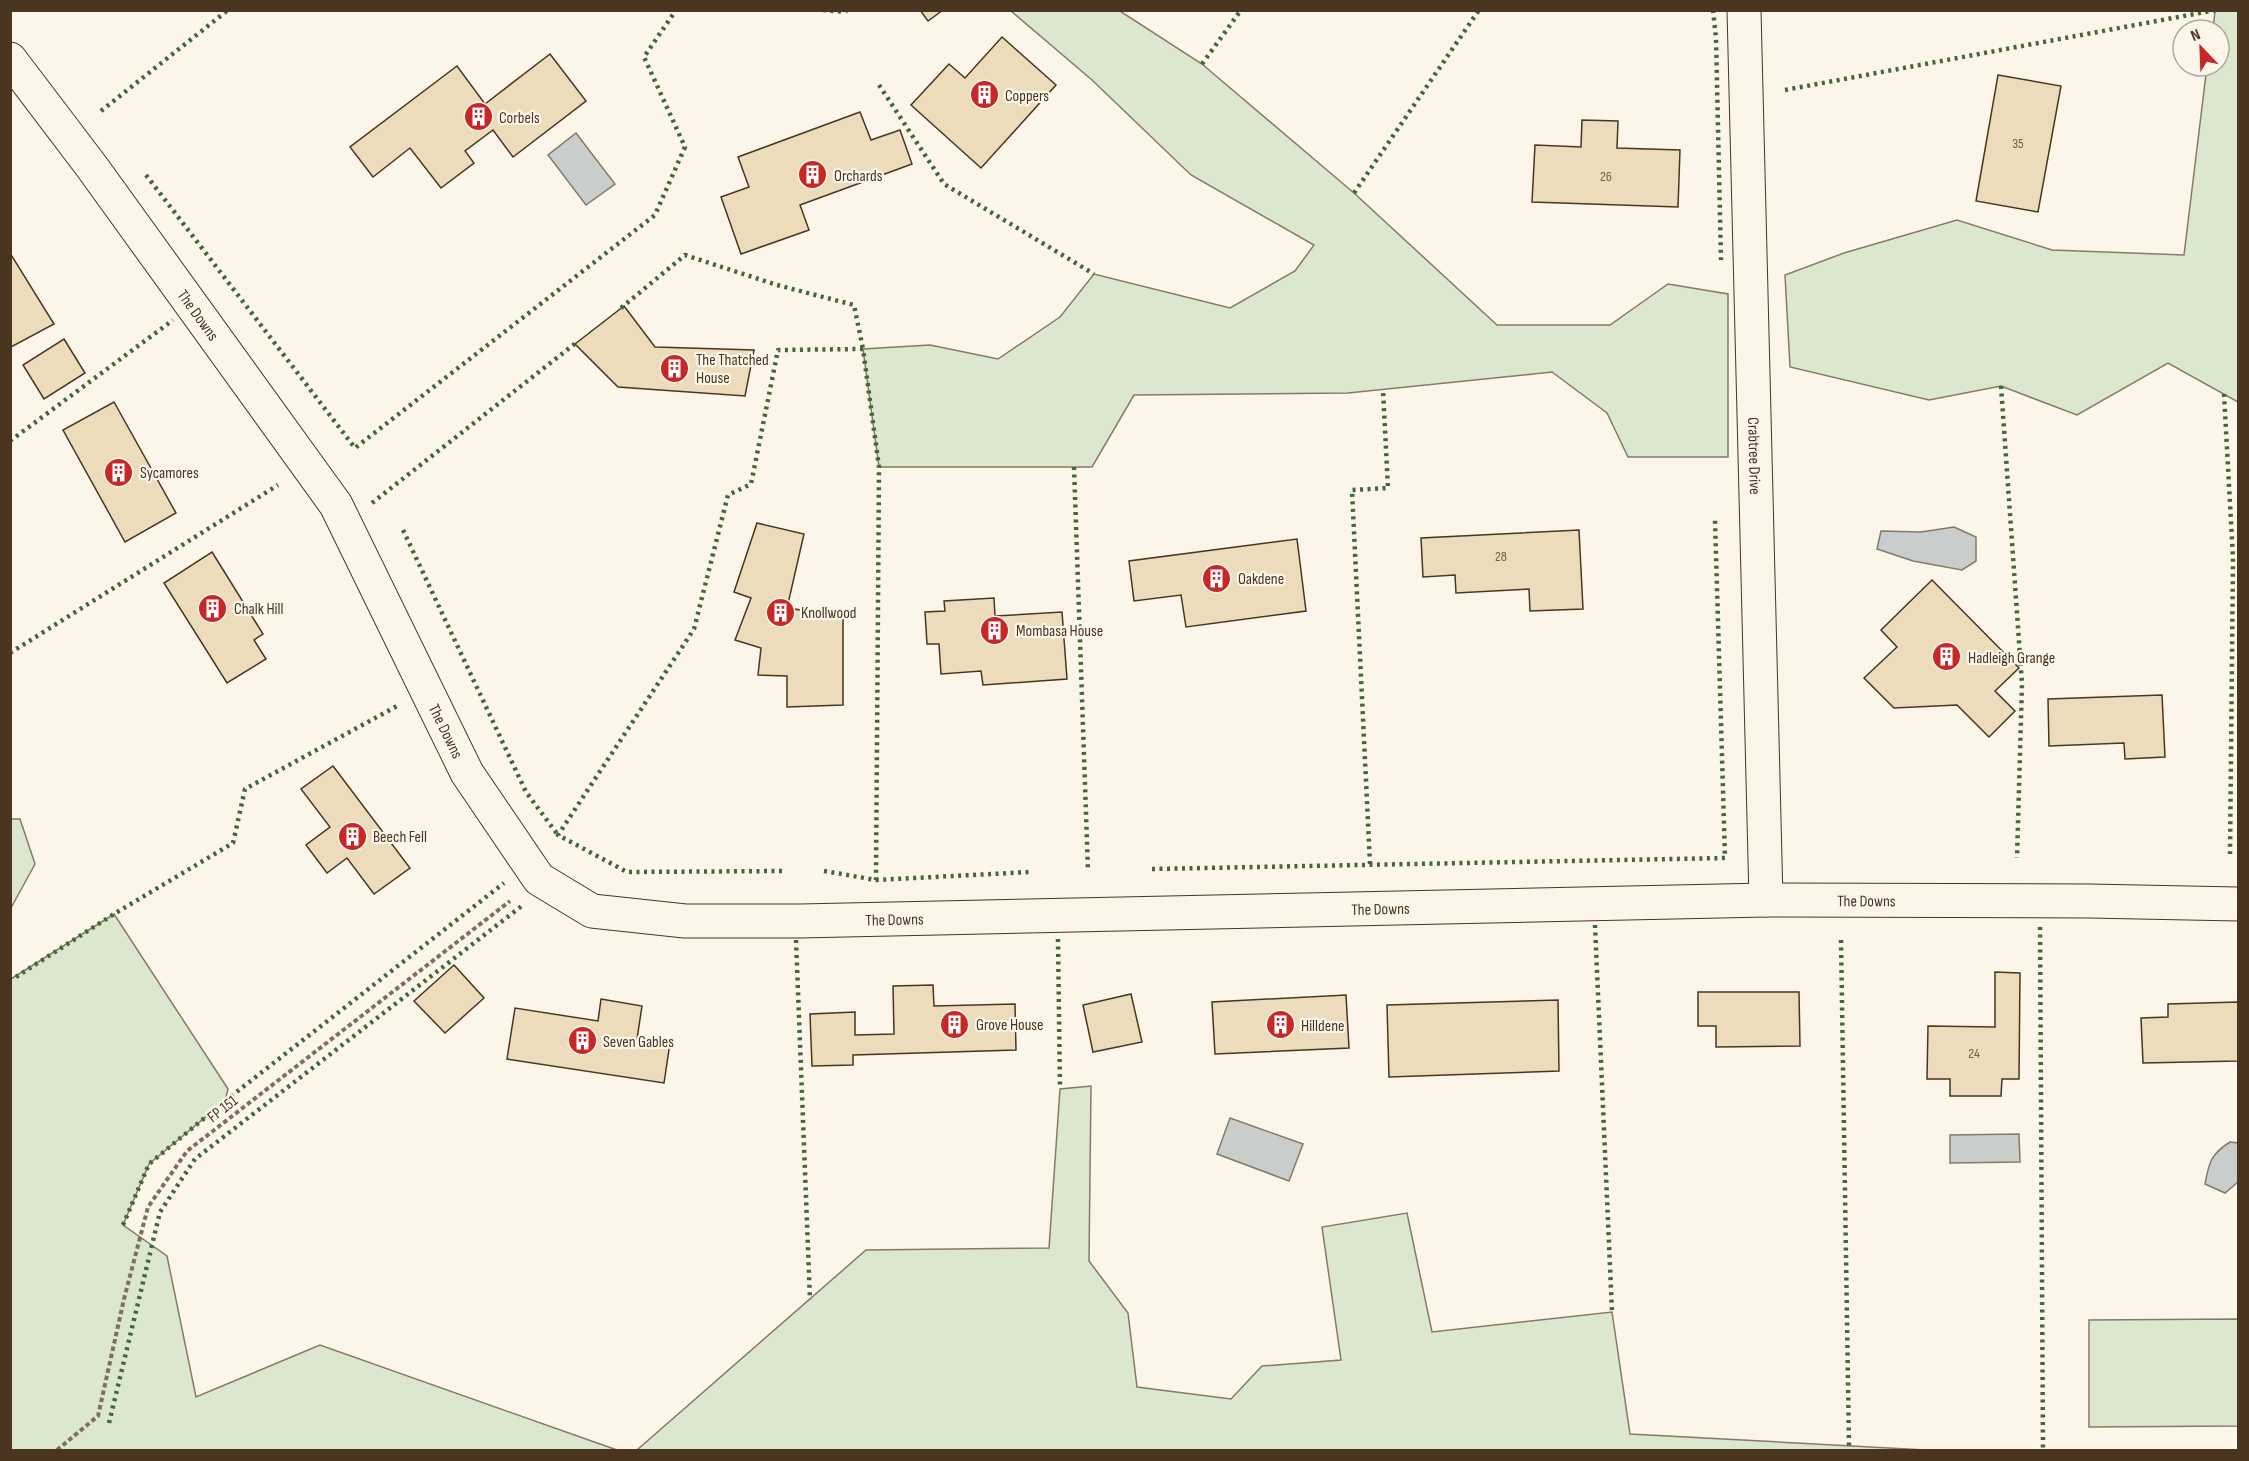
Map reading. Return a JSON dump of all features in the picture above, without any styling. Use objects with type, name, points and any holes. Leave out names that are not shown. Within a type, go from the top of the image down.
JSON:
[{"type":"street","name":"Crabtree Drive","points":[[1744,10],[1766,900]]},
{"type":"street","name":"The Downs","points":[[10,59],[92,167],[336,505],[467,773],[539,879],[592,911],[685,921],[819,921],[1766,900],[2238,904]]},
{"type":"path","name":"FP 151","points":[[57,1450],[98,1416],[124,1299],[148,1207],[187,1150],[539,879]]},
{"type":"green space","points":[[1011,11],[1120,11],[1202,64],[1354,193],[1497,325],[1610,325],[1668,284],[1728,294],[1728,457],[1628,457],[1607,413],[1552,372],[1348,393],[1134,395],[1092,467],[879,467],[863,349],[930,345],[998,359],[1060,317],[1094,274],[1230,308],[1295,271],[1314,245],[1191,175],[1092,80]]},
{"type":"green space","points":[[2215,11],[2238,11],[2238,402],[2168,363],[2077,415],[2001,386],[1929,400],[1790,367],[1785,275],[1844,253],[1957,220],[2052,250],[2184,255],[2206,78],[2231,78],[2231,18],[2214,18]]},
{"type":"green space","points":[[11,819],[20,819],[35,864],[11,908]]},
{"type":"green space","points":[[114,914],[228,1089],[225,1101],[149,1164],[123,1225],[167,1256],[196,1397],[320,1345],[617,1450],[11,1450],[11,979]]},
{"type":"green space","points":[[1091,1086],[1089,1261],[1128,1313],[1137,1387],[1231,1399],[1262,1366],[1341,1360],[1322,1227],[1407,1213],[1432,1332],[1612,1312],[1630,1434],[1926,1450],[637,1450],[866,1250],[1049,1248],[1060,1089]]},
{"type":"green space","points":[[2238,1319],[2238,1426],[2089,1427],[2089,1320]]},
{"type":"shaded area","points":[[576,133],[615,184],[586,205],[548,155]]},
{"type":"shaded area","points":[[1954,527],[1976,537],[1976,561],[1962,570],[1913,561],[1877,549],[1881,531],[1921,532]]},
{"type":"shaded area","points":[[1230,1118],[1303,1144],[1289,1181],[1217,1154]]},
{"type":"shaded area","points":[[2019,1134],[2020,1162],[1950,1163],[1950,1135]]},
{"type":"shaded area","points":[[2230,1142],[2238,1143],[2238,1182],[2225,1193],[2205,1184],[2212,1159]]},
{"type":"building","points":[[920,10],[943,10],[928,21]]},
{"type":"building","name":"Coppers","points":[[1002,37],[1056,85],[981,168],[911,105],[949,64],[965,78]]},
{"type":"building","name":"Corbels","points":[[550,54],[586,101],[513,157],[493,130],[465,151],[474,163],[441,188],[410,148],[373,177],[350,147],[457,66],[485,104]]},
{"type":"building","points":[[1998,75],[2061,86],[2038,212],[1976,201]]},
{"type":"building","name":"Orchards","points":[[860,112],[871,140],[900,130],[912,164],[800,205],[809,230],[741,254],[721,197],[749,187],[738,157]]},
{"type":"building","points":[[1582,120],[1618,121],[1617,148],[1680,150],[1678,207],[1532,202],[1535,145],[1581,147]]},
{"type":"building","points":[[10,253],[54,324],[11,347],[10,347]]},
{"type":"building","name":"The Thatched House","points":[[624,306],[655,347],[754,350],[745,396],[618,387],[575,344]]},
{"type":"building","points":[[64,339],[85,373],[44,399],[23,365]]},
{"type":"building","name":"Sycamores","points":[[114,402],[176,513],[125,542],[63,430]]},
{"type":"building","name":"Knollwood","points":[[757,523],[804,534],[787,608],[843,616],[843,705],[787,707],[787,676],[758,675],[761,648],[735,640],[751,598],[734,592]]},
{"type":"building","points":[[1579,530],[1583,609],[1530,611],[1529,589],[1456,593],[1455,575],[1423,577],[1421,538]]},
{"type":"building","name":"Oakdene","points":[[1297,539],[1306,611],[1186,627],[1181,595],[1134,601],[1129,561]]},
{"type":"building","name":"Chalk Hill","points":[[212,552],[263,634],[254,640],[266,659],[227,683],[164,583]]},
{"type":"building","name":"Hadleigh Grange","points":[[1932,580],[2019,668],[1995,691],[2015,711],[1989,737],[1957,705],[1894,708],[1864,678],[1897,647],[1881,630]]},
{"type":"building","name":"Mombasa House","points":[[994,598],[995,616],[1062,612],[1067,679],[983,685],[981,671],[941,674],[939,644],[927,644],[925,612],[945,611],[944,601]]},
{"type":"building","points":[[2162,695],[2165,757],[2125,759],[2124,743],[2049,746],[2048,699]]},
{"type":"building","name":"Beech Fell","points":[[333,766],[410,868],[374,894],[347,858],[327,873],[306,845],[330,827],[301,789]]},
{"type":"building","points":[[454,965],[484,998],[445,1033],[414,1001]]},
{"type":"building","points":[[1995,972],[2020,973],[2019,1079],[2002,1079],[2001,1096],[1950,1096],[1950,1079],[1927,1079],[1928,1026],[1995,1027]]},
{"type":"building","name":"Grove House","points":[[933,985],[934,1006],[1015,1004],[1016,1050],[853,1055],[853,1065],[812,1066],[810,1014],[855,1012],[855,1035],[894,1034],[893,986]]},
{"type":"building","points":[[1698,992],[1799,992],[1800,1046],[1716,1047],[1716,1026],[1698,1026]]},
{"type":"building","points":[[1131,994],[1142,1042],[1093,1052],[1083,1005]]},
{"type":"building","name":"Hilldene","points":[[1346,995],[1349,1048],[1215,1054],[1212,1002]]},
{"type":"building","name":"Seven Gables","points":[[601,999],[642,1006],[637,1039],[670,1043],[664,1083],[507,1059],[515,1008],[598,1021]]},
{"type":"building","points":[[1558,1000],[1559,1071],[1389,1077],[1387,1005]]},
{"type":"building","points":[[2238,1002],[2238,1061],[2143,1063],[2141,1018],[2168,1017],[2168,1004]]},
{"type":"hedge","points":[[101,111],[228,10]]},
{"type":"hedge","points":[[146,175],[355,448],[655,215],[685,147],[644,57],[676,10]]},
{"type":"hedge","points":[[823,10],[845,12],[847,10]]},
{"type":"hedge","points":[[1202,64],[1241,10]]},
{"type":"hedge","points":[[1354,193],[1479,10]]},
{"type":"hedge","points":[[1713,10],[1716,38],[1721,260]]},
{"type":"hedge","points":[[1785,90],[2216,10]]},
{"type":"hedge","points":[[879,85],[944,184],[1094,274]]},
{"type":"hedge","points":[[621,308],[685,255],[777,285],[854,305],[863,349]]},
{"type":"hedge","points":[[10,441],[173,320]]},
{"type":"hedge","points":[[372,503],[577,342]]},
{"type":"hedge","points":[[782,871],[627,872],[558,835],[694,629],[728,495],[751,484],[778,350],[863,349],[879,467],[876,880]]},
{"type":"hedge","points":[[2001,386],[2022,684],[2017,858]]},
{"type":"hedge","points":[[1370,864],[1352,490],[1388,488],[1383,390]]},
{"type":"hedge","points":[[2224,394],[2233,558],[2230,854]]},
{"type":"hedge","points":[[1074,467],[1088,871]]},
{"type":"hedge","points":[[10,653],[278,485]]},
{"type":"hedge","points":[[1152,869],[1725,858],[1715,520]]},
{"type":"hedge","points":[[403,530],[526,792],[558,835]]},
{"type":"hedge","points":[[16,977],[114,914],[233,843],[245,789],[399,705]]},
{"type":"hedge","points":[[824,871],[876,880],[1030,872]]},
{"type":"hedge","points":[[123,1225],[149,1164],[225,1101],[504,883]]},
{"type":"hedge","points":[[109,1423],[160,1212],[195,1159],[523,905]]},
{"type":"hedge","points":[[1595,925],[1612,1312]]},
{"type":"hedge","points":[[2040,927],[2043,1450]]},
{"type":"hedge","points":[[1058,939],[1060,1089]]},
{"type":"hedge","points":[[796,940],[810,1300]]},
{"type":"hedge","points":[[1841,940],[1849,1446]]},
{"type":"place","name":"Coppers","points":[[984,95]]},
{"type":"place","name":"Corbels","points":[[478,117]]},
{"type":"place","name":"Orchards","points":[[813,175]]},
{"type":"place","name":"The Thatched House","points":[[675,368]]},
{"type":"place","name":"Sycamores","points":[[119,472]]},
{"type":"place","name":"Oakdene","points":[[1217,578]]},
{"type":"place","name":"Chalk Hill","points":[[213,608]]},
{"type":"place","name":"Knollwood","points":[[780,612]]},
{"type":"place","name":"Mombasa House","points":[[995,630]]},
{"type":"place","name":"Hadleigh Grange","points":[[1947,657]]},
{"type":"place","name":"Beech Fell","points":[[352,836]]},
{"type":"place","name":"Grove House","points":[[955,1024]]},
{"type":"place","name":"Hilldene","points":[[1280,1025]]},
{"type":"place","name":"Seven Gables","points":[[582,1041]]}]
